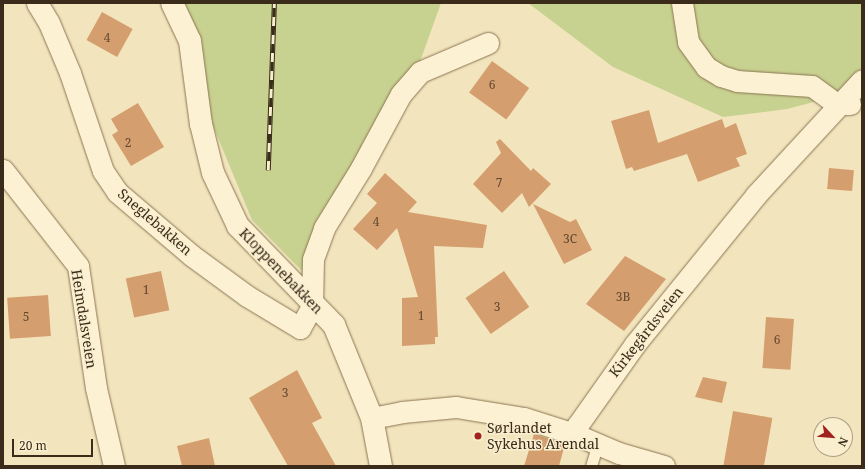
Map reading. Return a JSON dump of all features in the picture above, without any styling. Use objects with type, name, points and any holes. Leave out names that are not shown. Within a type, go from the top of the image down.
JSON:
[{"type":"main road","name":"Kloppenebakken","points":[[172,3],[190,41],[201,124],[213,173],[238,226],[312,306],[334,325],[372,418],[381,466]]},
{"type":"street","name":"Sneglebakken","points":[[37,3],[49,23],[70,73],[103,171],[117,192],[191,255],[247,296],[300,328],[312,306]]},
{"type":"street","points":[[682,3],[688,42],[706,67],[721,76],[736,81],[812,86],[837,104],[848,104],[862,100]]},
{"type":"street","points":[[312,306],[313,259],[324,228],[361,168],[400,94],[420,72],[488,43]]},
{"type":"street","name":"Kirkegårdsveien","points":[[574,434],[577,426],[635,344],[756,195],[837,104],[862,80]]},
{"type":"street","name":"Heimdalsveien","points":[[3,170],[78,266],[96,388],[114,466]]},
{"type":"street","points":[[372,418],[402,412],[456,407],[524,418],[598,442],[619,453],[664,466]]},
{"type":"lane","points":[[591,466],[598,442]]},
{"type":"green space","points":[[173,3],[441,3],[417,70],[303,272],[252,220],[192,75]]},
{"type":"green space","points":[[528,3],[862,3],[862,103],[825,99],[787,109],[723,117],[613,67]]},
{"type":"building","points":[[102,12],[133,29],[117,57],[86,40]]},
{"type":"building","points":[[492,61],[529,88],[506,120],[469,93]]},
{"type":"building","points":[[138,103],[164,147],[131,166],[112,135],[118,131],[111,119]]},
{"type":"building","points":[[649,110],[658,143],[722,119],[725,128],[736,123],[747,154],[736,158],[740,166],[698,182],[687,154],[634,171],[632,167],[626,169],[611,121]]},
{"type":"building","points":[[500,139],[531,171],[533,168],[551,184],[529,207],[522,193],[502,213],[473,184],[501,153],[496,142]]},
{"type":"building","points":[[829,168],[854,170],[852,191],[827,189]]},
{"type":"building","points":[[385,173],[417,202],[408,212],[487,225],[483,248],[434,246],[438,337],[435,337],[435,344],[402,346],[402,298],[418,297],[397,228],[377,250],[353,229],[377,203],[367,194]]},
{"type":"building","points":[[533,204],[570,222],[576,219],[592,250],[564,264]]},
{"type":"building","points":[[625,256],[666,279],[624,331],[586,304]]},
{"type":"building","points":[[161,271],[169,310],[134,318],[126,278]]},
{"type":"building","points":[[504,271],[529,307],[491,334],[465,298]]},
{"type":"building","points":[[48,295],[51,336],[10,339],[7,298]]},
{"type":"building","points":[[766,317],[794,319],[790,370],[762,368]]},
{"type":"building","points":[[297,370],[322,418],[312,423],[336,466],[288,466],[249,398]]},
{"type":"building","points":[[703,377],[727,382],[722,403],[695,397]]},
{"type":"building","points":[[733,411],[772,418],[764,466],[723,466]]},
{"type":"building","points":[[534,434],[565,444],[559,466],[524,466]]},
{"type":"building","points":[[209,438],[215,466],[182,466],[177,446]]},
{"type":"railway","points":[[268,170],[274,3]]},
{"type":"place","name":"Sørlandet Sykehus Arendal","points":[[478,436]]}]
